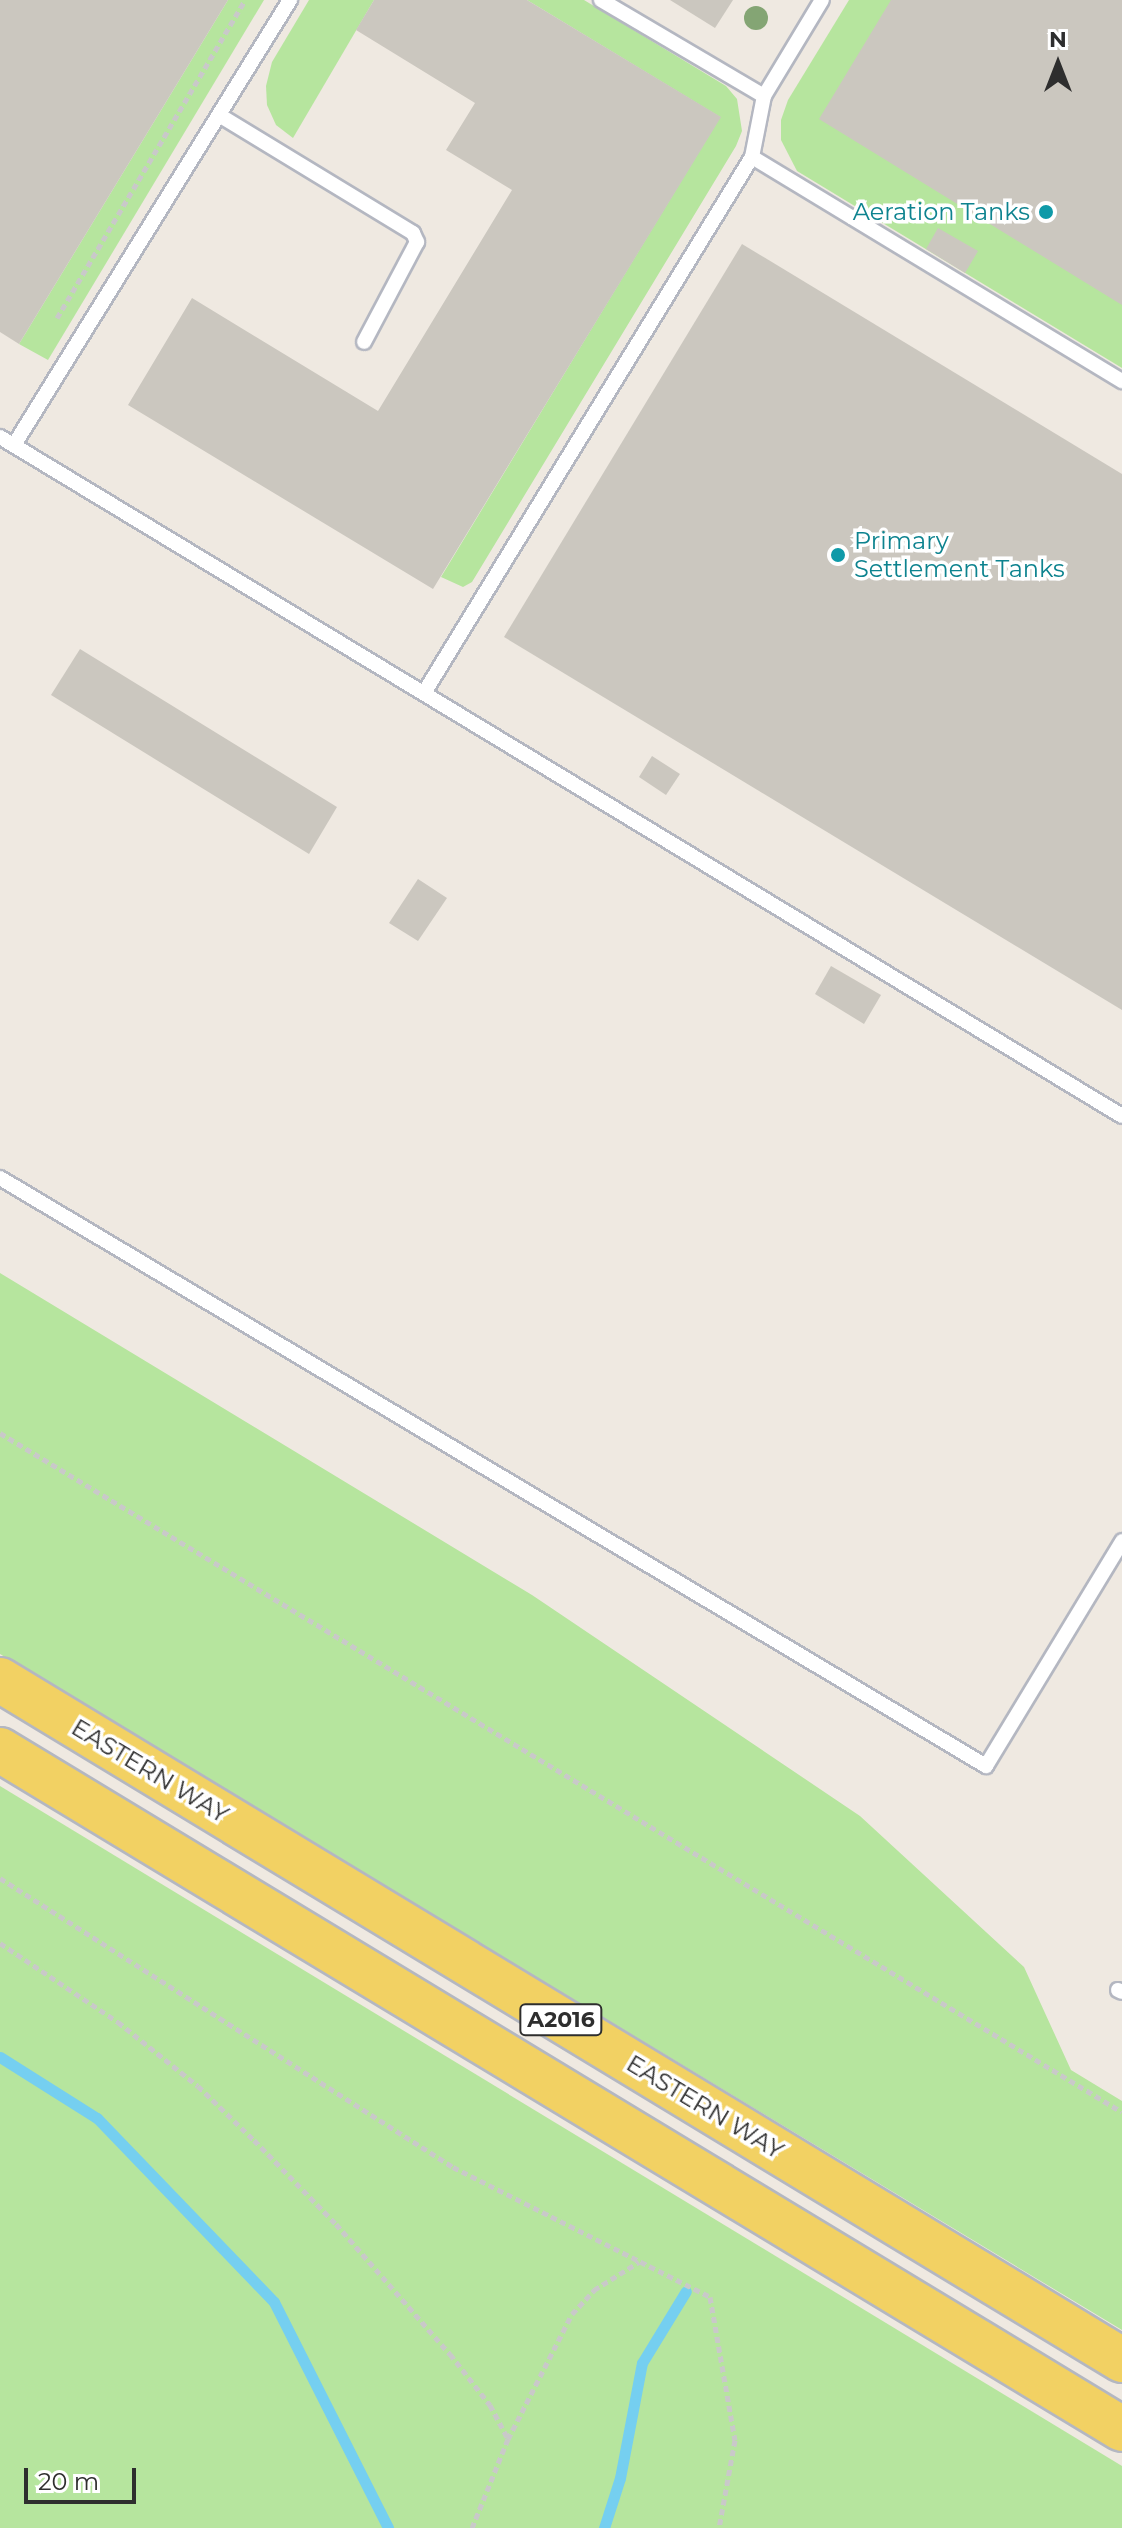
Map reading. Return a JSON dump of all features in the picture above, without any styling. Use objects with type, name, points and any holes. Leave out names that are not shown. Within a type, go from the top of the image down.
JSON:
[{"type":"main road","name":"EASTERN WAY","points":[[0,1680],[1122,2360]]},
{"type":"main road","name":"A2016","points":[[0,1750],[1122,2429]]},
{"type":"lane","points":[[14,445],[290,0]]},
{"type":"lane","points":[[601,0],[764,96]]},
{"type":"lane","points":[[424,693],[752,157],[764,96],[822,0]]},
{"type":"lane","points":[[219,115],[413,233],[417,242],[364,342]]},
{"type":"lane","points":[[752,157],[1122,381]]},
{"type":"lane","points":[[0,437],[1122,1116]]},
{"type":"lane","points":[[0,1178],[986,1766],[1122,1541]]},
{"type":"path","points":[[57,318],[245,0]]},
{"type":"path","points":[[0,1433],[1122,2112]]},
{"type":"path","points":[[0,1878],[453,2167],[710,2297],[735,2440],[719,2528]]},
{"type":"path","points":[[0,1943],[118,2022],[198,2086],[254,2140],[336,2224],[450,2354],[490,2405],[508,2439]]},
{"type":"path","points":[[472,2528],[508,2439],[572,2314],[594,2290],[640,2262]]},
{"type":"green space","points":[[228,0],[264,0],[48,360],[19,344]]},
{"type":"green space","points":[[309,0],[374,0],[293,138],[276,125],[267,105],[266,86],[272,62]]},
{"type":"green space","points":[[527,0],[584,0],[726,86],[737,99],[742,131],[736,146],[472,582],[463,587],[441,577],[720,117]]},
{"type":"green space","name":"Aeration Tanks","points":[[849,0],[1122,0],[1122,368],[797,171],[781,140],[781,120],[788,100]]},
{"type":"green space","points":[[0,1273],[532,1595],[860,1816],[1024,1967],[1071,2070],[1122,2101],[1122,2330],[0,1654]]},
{"type":"green space","points":[[0,1786],[1122,2466],[1122,2528],[0,2528]]},
{"type":"building","points":[[0,0],[228,0],[19,344],[0,332]]},
{"type":"building","points":[[374,0],[527,0],[721,117],[433,589],[128,405],[192,298],[378,411],[512,190],[446,150],[475,103],[356,30]]},
{"type":"building","points":[[670,0],[733,0],[715,28]]},
{"type":"building","name":"Aeration Tanks","points":[[891,0],[1122,0],[1122,305],[819,119]]},
{"type":"building","points":[[938,228],[978,251],[965,273],[926,249]]},
{"type":"building","name":"Primary Settlement Tanks","points":[[742,244],[1122,474],[1122,1010],[504,637]]},
{"type":"building","points":[[80,649],[337,807],[309,854],[51,695]]},
{"type":"building","points":[[652,756],[680,774],[666,795],[639,777]]},
{"type":"building","points":[[418,879],[447,898],[418,941],[389,923]]},
{"type":"building","points":[[831,966],[881,995],[864,1024],[815,994]]},
{"type":"waterway","points":[[0,2057],[97,2118],[274,2302],[388,2528]]},
{"type":"waterway","points":[[604,2528],[620,2478],[642,2363],[686,2291]]},
{"type":"place","name":"Aeration Tanks","points":[[1046,212]]},
{"type":"place","name":"Primary Settlement Tanks","points":[[838,555]]}]
